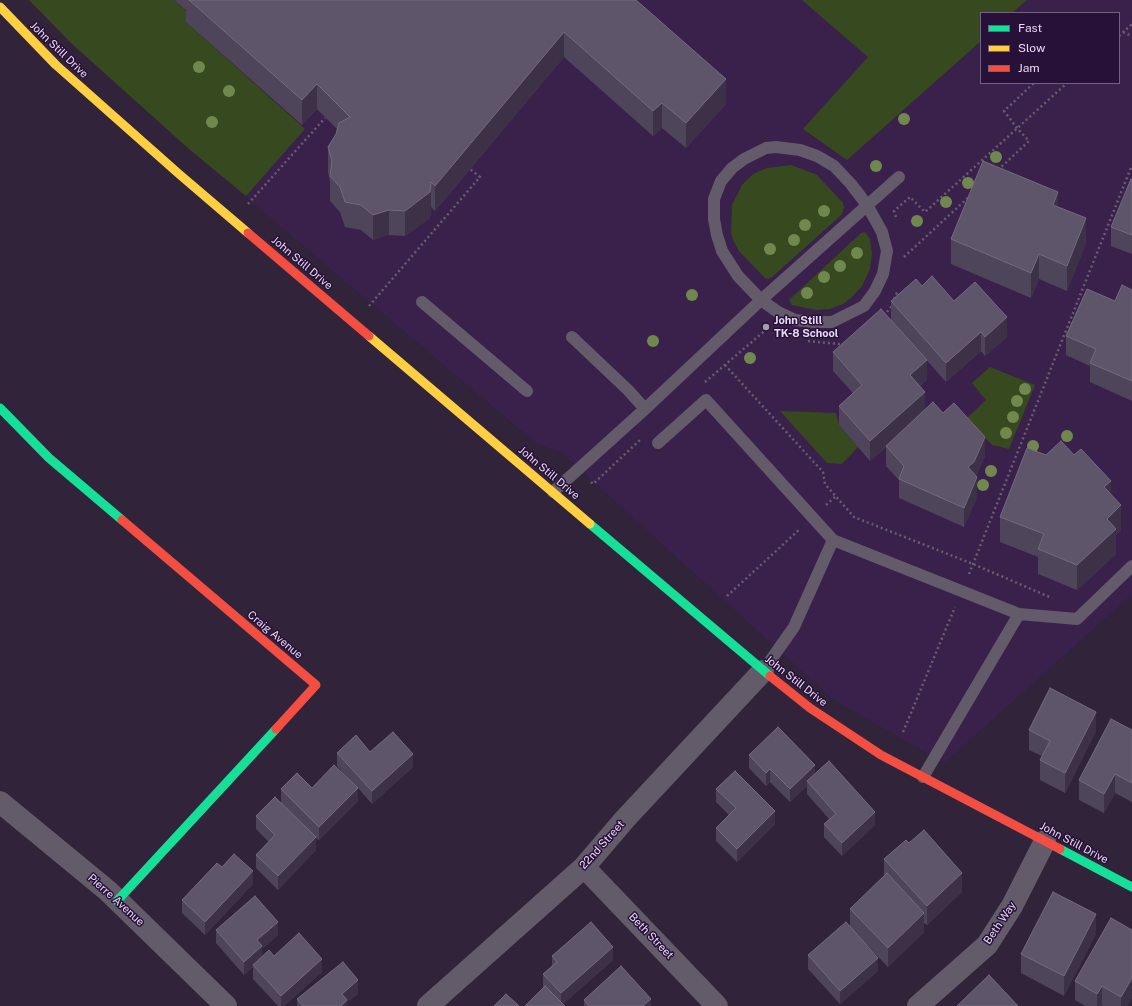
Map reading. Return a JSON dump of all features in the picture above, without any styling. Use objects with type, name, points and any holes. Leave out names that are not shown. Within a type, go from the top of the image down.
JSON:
[{"type":"street","name":"John Still Drive","points":[[0,7],[56,65],[140,141],[763,671],[810,708],[881,755],[1132,887]]},
{"type":"street","name":"Craig Avenue","points":[[0,408],[49,458],[316,685],[117,900]]},
{"type":"street","name":"22nd Street","points":[[428,1006],[584,867],[625,819],[763,671]]},
{"type":"street","name":"Pierre Avenue","points":[[0,802],[108,891],[144,924],[226,1006]]},
{"type":"street","name":"Beth Way","points":[[918,1006],[987,945],[1012,906],[1045,841]]},
{"type":"street","name":"Beth Street","points":[[584,867],[717,1006]]},
{"type":"lane","points":[[776,147],[800,150],[817,156],[834,166],[852,184],[867,205],[882,232],[887,251],[883,274],[875,291],[864,306],[832,322],[795,320],[778,312],[761,300],[738,276],[722,251],[714,219],[714,199],[721,181],[732,168],[744,159],[766,148],[776,147]]},
{"type":"lane","points":[[553,492],[645,409],[761,300],[899,177]]},
{"type":"lane","points":[[422,302],[528,391]]},
{"type":"lane","points":[[572,337],[629,391],[645,409]]},
{"type":"lane","points":[[658,443],[706,400],[833,540],[1019,614],[1076,619],[1132,566]]},
{"type":"lane","points":[[763,671],[794,627],[833,540]]},
{"type":"lane","points":[[923,777],[1019,614]]},
{"type":"path","points":[[1120,35],[1132,24]]},
{"type":"path","points":[[1123,32],[1132,36]]},
{"type":"path","points":[[995,173],[1029,141],[1004,111],[1033,84]]},
{"type":"path","points":[[898,223],[894,211],[910,197],[925,212],[1064,86]]},
{"type":"path","points":[[248,204],[325,118]]},
{"type":"path","points":[[973,565],[1132,165]]},
{"type":"path","points":[[367,308],[480,177],[470,169]]},
{"type":"path","points":[[904,258],[972,194]]},
{"type":"path","points":[[903,250],[903,264]]},
{"type":"path","points":[[880,321],[891,307],[898,289]]},
{"type":"path","points":[[702,385],[767,328],[771,330]]},
{"type":"path","points":[[806,341],[839,344],[849,342]]},
{"type":"path","points":[[724,365],[823,472],[825,484],[854,517],[1058,600]]},
{"type":"path","points":[[593,484],[644,437]]},
{"type":"path","points":[[727,596],[836,496]]},
{"type":"path","points":[[903,732],[952,614]]},
{"type":"shaded area","name":"John Still TK-8 School","points":[[29,0],[1132,0],[1132,594],[944,763],[833,699],[562,453],[536,443],[189,149],[71,43]]},
{"type":"green space","points":[[29,0],[174,0],[192,16],[186,22],[305,129],[246,196],[189,149],[71,43]]},
{"type":"green space","points":[[802,0],[1027,0],[1013,12],[980,12],[980,42],[847,160],[803,129],[868,57]]},
{"type":"green space","points":[[791,165],[817,175],[843,203],[844,207],[842,214],[838,218],[769,279],[765,278],[739,251],[734,242],[731,233],[732,205],[742,185],[753,174],[767,168]]},
{"type":"green space","points":[[865,232],[870,239],[872,253],[870,269],[862,286],[852,297],[843,304],[830,309],[816,310],[792,305],[789,300],[861,233]]},
{"type":"green space","points":[[990,367],[1035,385],[1009,449],[992,445],[967,418],[986,400],[972,383]]},
{"type":"green space","points":[[780,411],[836,413],[839,425],[858,447],[842,464],[827,463]]},
{"type":"building","points":[[189,0],[636,0],[726,79],[686,123],[662,103],[653,111],[564,32],[435,186],[431,182],[430,192],[405,211],[389,210],[373,215],[361,205],[345,202],[340,187],[330,176],[332,161],[328,147],[336,134],[339,123],[350,117],[317,84],[302,100]]},
{"type":"building","points":[[983,161],[1058,192],[1053,205],[1086,218],[1067,266],[1039,254],[1031,273],[951,239]]},
{"type":"building","points":[[1131,179],[1132,180],[1132,235],[1111,227]]},
{"type":"building","points":[[932,276],[954,301],[975,282],[1007,317],[985,337],[981,332],[946,363],[891,301],[916,279],[922,286]]},
{"type":"building","points":[[1122,285],[1132,290],[1132,381],[1090,363],[1096,349],[1066,336],[1087,289],[1115,301]]},
{"type":"building","points":[[881,309],[927,360],[910,375],[925,392],[870,441],[839,406],[862,385],[833,352]]},
{"type":"building","points":[[933,402],[943,413],[954,403],[985,437],[974,462],[968,467],[977,477],[964,508],[899,479],[904,466],[886,446]]},
{"type":"building","points":[[1061,441],[1074,455],[1081,449],[1111,481],[1104,487],[1121,505],[1107,519],[1116,529],[1077,565],[1038,549],[1044,534],[1000,517],[1027,448],[1046,455]]},
{"type":"building","points":[[1050,688],[1096,712],[1065,773],[1040,760],[1050,741],[1029,730]]},
{"type":"building","points":[[1111,719],[1132,730],[1132,783],[1115,774],[1104,794],[1079,780]]},
{"type":"building","points":[[778,727],[815,765],[790,789],[770,769],[766,773],[749,755]]},
{"type":"building","points":[[393,732],[413,754],[372,791],[337,753],[356,735],[370,752]]},
{"type":"building","points":[[829,761],[875,812],[842,843],[824,824],[836,814],[807,781]]},
{"type":"building","points":[[334,765],[358,788],[319,827],[281,789],[297,773],[312,788]]},
{"type":"building","points":[[735,771],[775,811],[737,849],[716,828],[736,808],[716,789]]},
{"type":"building","points":[[275,797],[316,837],[278,876],[256,855],[275,835],[256,816]]},
{"type":"building","points":[[924,830],[962,873],[927,906],[884,859],[906,840],[909,843]]},
{"type":"building","points":[[234,854],[253,871],[205,922],[182,900],[217,863],[222,867]]},
{"type":"building","points":[[887,873],[924,913],[888,948],[850,909]]},
{"type":"building","points":[[1053,892],[1096,914],[1064,976],[1021,954]]},
{"type":"building","points":[[255,896],[278,922],[257,940],[262,946],[244,962],[216,930]]},
{"type":"building","points":[[1111,918],[1132,930],[1132,978],[1121,997],[1102,986],[1097,994],[1075,981]]},
{"type":"building","points":[[591,922],[613,947],[561,993],[543,974],[557,962],[552,956]]},
{"type":"building","points":[[846,922],[878,958],[840,991],[808,955]]},
{"type":"building","points":[[299,933],[322,959],[281,996],[253,965],[269,950],[274,956]]},
{"type":"building","points":[[343,962],[358,980],[342,994],[347,1000],[341,1006],[303,1006],[297,999]]},
{"type":"building","points":[[621,966],[651,999],[643,1006],[589,1006],[584,1000]]},
{"type":"building","points":[[989,975],[1018,1006],[957,1006]]},
{"type":"building","points":[[545,986],[565,1006],[525,1006]]},
{"type":"building","points":[[506,994],[519,1006],[494,1006]]},
{"type":"traffic: fast","points":[[0,408],[49,458],[122,520]]},
{"type":"traffic: fast","points":[[590,524],[770,676]]},
{"type":"traffic: fast","points":[[117,901],[276,729]]},
{"type":"traffic: fast","points":[[1060,849],[1132,887]]},
{"type":"traffic: slow","points":[[0,7],[56,65],[248,233]]},
{"type":"traffic: slow","points":[[369,336],[590,524]]},
{"type":"traffic: jam","points":[[248,233],[369,336]]},
{"type":"traffic: jam","points":[[122,520],[316,685],[276,729]]},
{"type":"traffic: jam","points":[[770,676],[810,708],[881,755],[1060,849]]},
{"type":"place","name":"John Still TK-8 School","points":[[766,327]]}]
